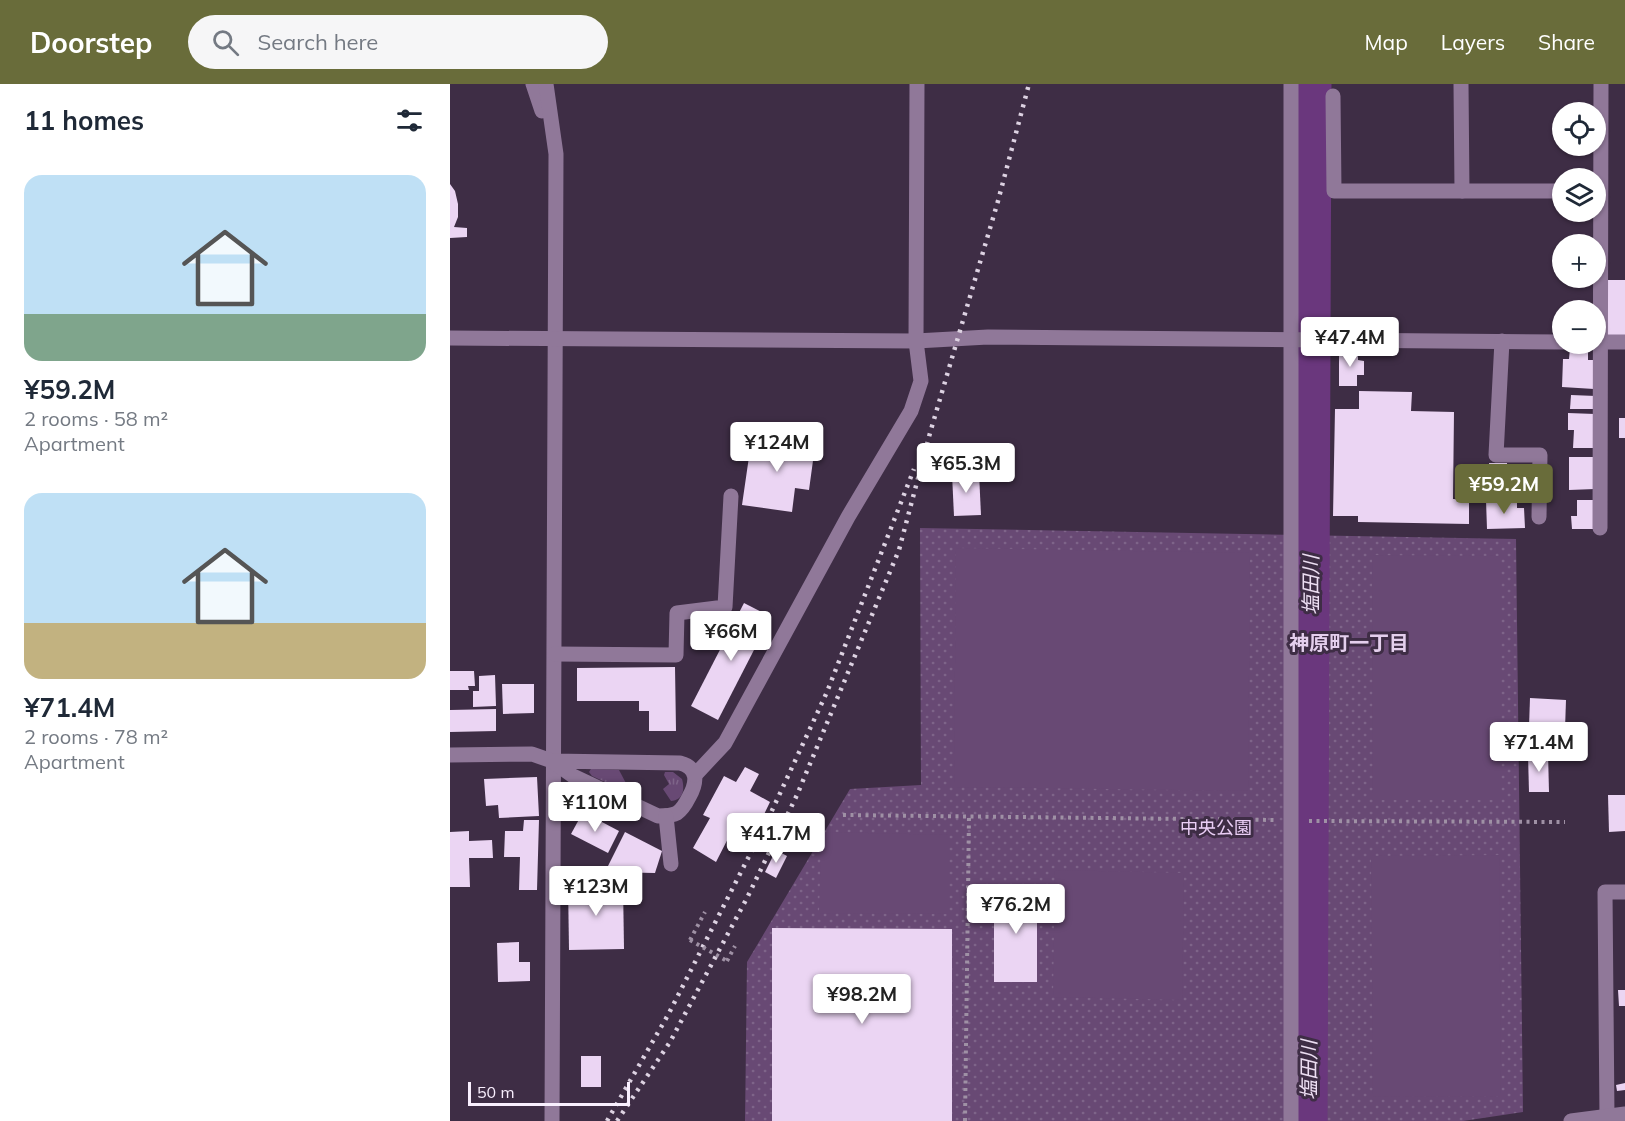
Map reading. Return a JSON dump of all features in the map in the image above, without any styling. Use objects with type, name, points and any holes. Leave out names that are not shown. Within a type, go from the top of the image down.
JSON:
[{"type":"street","points":[[533,84],[556,154]]},
{"type":"street","points":[[546,84],[556,154],[552,1121]]},
{"type":"street","points":[[695,776],[725,743],[848,517],[911,411],[921,381],[916,341],[917,84]]},
{"type":"street","points":[[1291,84],[1295,339],[1290,820],[1292,1121]]},
{"type":"street","points":[[1461,84],[1462,191]]},
{"type":"street","points":[[1599,168],[1601,84]]},
{"type":"street","points":[[1333,96],[1334,191],[1552,191]]},
{"type":"street","points":[[1599,222],[1599,300]]},
{"type":"street","points":[[450,338],[916,341],[988,337],[1552,342]]},
{"type":"street","points":[[1502,341],[1496,455],[1540,455],[1539,517]]},
{"type":"street","points":[[1606,342],[1625,342]]},
{"type":"street","points":[[1599,354],[1600,528]]},
{"type":"street","points":[[555,654],[676,655],[677,613],[725,607],[731,496]]},
{"type":"street","points":[[450,754],[532,754],[552,761],[573,776],[649,813],[666,816],[684,807],[695,786],[695,776],[690,768],[680,763],[552,761]]},
{"type":"street","points":[[666,816],[671,864]]},
{"type":"street","points":[[1607,1117],[1605,892],[1625,892]]},
{"type":"street","points":[[1571,1121],[1625,1114]]},
{"type":"path","points":[[843,815],[1290,820]]},
{"type":"path","points":[[965,1121],[969,816]]},
{"type":"path","points":[[1307,821],[1566,822]]},
{"type":"path","points":[[705,912],[690,940],[728,961],[735,946]]},
{"type":"green space","name":"中央公園","points":[[920,528],[1516,539],[1523,1112],[1463,1121],[745,1121],[747,962],[850,789],[921,785]]},
{"type":"green space","points":[[956,548],[1250,553],[1248,791],[954,787]]},
{"type":"green space","points":[[1372,555],[1501,556],[1501,800],[1373,800]]},
{"type":"green space","points":[[591,769],[619,770],[629,789],[624,791],[592,776],[589,772]]},
{"type":"green space","points":[[665,772],[673,772],[682,779],[682,794],[678,799],[671,801],[663,789],[669,784],[664,775]]},
{"type":"green space","points":[[828,832],[949,835],[949,914],[819,913],[821,843]]},
{"type":"green space","points":[[1499,855],[1501,1096],[1373,1097],[1371,856]]},
{"type":"green space","points":[[1055,870],[1184,873],[1182,1000],[1053,997]]},
{"type":"building","points":[[450,184],[455,191],[458,204],[458,217],[454,227],[467,228],[467,237],[450,238]]},
{"type":"building","points":[[1607,280],[1625,280],[1625,336],[1607,336]]},
{"type":"building","points":[[1339,351],[1358,351],[1358,360],[1364,361],[1364,375],[1357,375],[1357,386],[1339,386]]},
{"type":"building","points":[[1569,354],[1588,354],[1588,360],[1596,360],[1594,389],[1562,387],[1563,359],[1569,359]]},
{"type":"building","points":[[1359,391],[1412,392],[1411,411],[1454,412],[1453,499],[1469,500],[1469,524],[1358,522],[1358,516],[1333,516],[1335,409],[1359,409]]},
{"type":"building","points":[[1571,395],[1596,396],[1595,409],[1570,409]]},
{"type":"building","points":[[1568,413],[1595,414],[1594,448],[1573,448],[1574,430],[1568,430]]},
{"type":"building","points":[[1619,418],[1625,418],[1625,438],[1619,438]]},
{"type":"building","points":[[752,436],[815,446],[809,490],[795,488],[792,512],[742,505]]},
{"type":"building","points":[[1569,457],[1594,457],[1595,489],[1569,490]]},
{"type":"building","points":[[1489,463],[1507,463],[1508,480],[1501,480],[1501,491],[1490,491]]},
{"type":"building","points":[[1512,467],[1533,467],[1533,492],[1509,492],[1508,483],[1513,483]]},
{"type":"building","points":[[979,473],[981,515],[954,516],[952,474]]},
{"type":"building","points":[[1486,500],[1517,500],[1517,508],[1524,508],[1525,528],[1487,529]]},
{"type":"building","points":[[1577,500],[1595,500],[1595,529],[1572,529],[1571,516],[1577,516]]},
{"type":"building","points":[[744,603],[771,617],[718,720],[691,706]]},
{"type":"building","points":[[675,667],[676,731],[649,731],[649,711],[639,711],[639,701],[577,701],[577,668]]},
{"type":"building","points":[[450,671],[474,671],[475,686],[468,686],[469,690],[450,690]]},
{"type":"building","points":[[495,675],[496,706],[473,707],[473,691],[479,691],[479,676]]},
{"type":"building","points":[[502,684],[534,684],[534,713],[503,714]]},
{"type":"building","points":[[1530,698],[1566,700],[1565,729],[1529,727]]},
{"type":"building","points":[[496,709],[496,731],[450,732],[450,710]]},
{"type":"building","points":[[1548,753],[1549,792],[1529,792],[1528,754]]},
{"type":"building","points":[[745,767],[759,774],[750,791],[770,802],[757,829],[738,819],[716,862],[693,848],[710,818],[703,815],[724,776],[736,782]]},
{"type":"building","points":[[537,777],[539,816],[499,818],[498,805],[486,806],[484,779]]},
{"type":"building","points":[[1608,795],[1625,795],[1625,831],[1609,832]]},
{"type":"building","points":[[583,812],[619,831],[608,853],[571,834]]},
{"type":"building","points":[[524,820],[539,820],[537,890],[519,890],[520,857],[504,857],[505,831],[523,831]]},
{"type":"building","points":[[469,831],[469,841],[492,840],[493,858],[469,858],[470,887],[450,887],[450,832]]},
{"type":"building","points":[[625,832],[662,851],[655,873],[605,872]]},
{"type":"building","points":[[776,850],[787,856],[776,878],[765,872]]},
{"type":"building","points":[[568,884],[623,884],[624,949],[569,950]]},
{"type":"building","points":[[994,888],[1037,888],[1037,982],[994,982]]},
{"type":"building","points":[[772,928],[952,929],[952,1121],[772,1121]]},
{"type":"building","points":[[519,942],[519,962],[530,962],[530,981],[498,982],[497,943]]},
{"type":"building","points":[[1618,990],[1625,990],[1625,1006],[1619,1006]]},
{"type":"building","points":[[581,1056],[601,1056],[601,1087],[581,1087]]},
{"type":"building","points":[[1625,1083],[1625,1090],[1617,1091],[1616,1085]]},
{"type":"waterway","name":"塩田川","points":[[1308,1121],[1312,84]]},
{"type":"railway","points":[[617,1121],[670,1042],[747,898],[797,795],[899,550],[1029,84]]},
{"type":"railway","points":[[607,1121],[668,1015],[769,817],[827,692],[914,469]]},
{"type":"district","name":"神原町一丁目","points":[[1349,642]]}]
